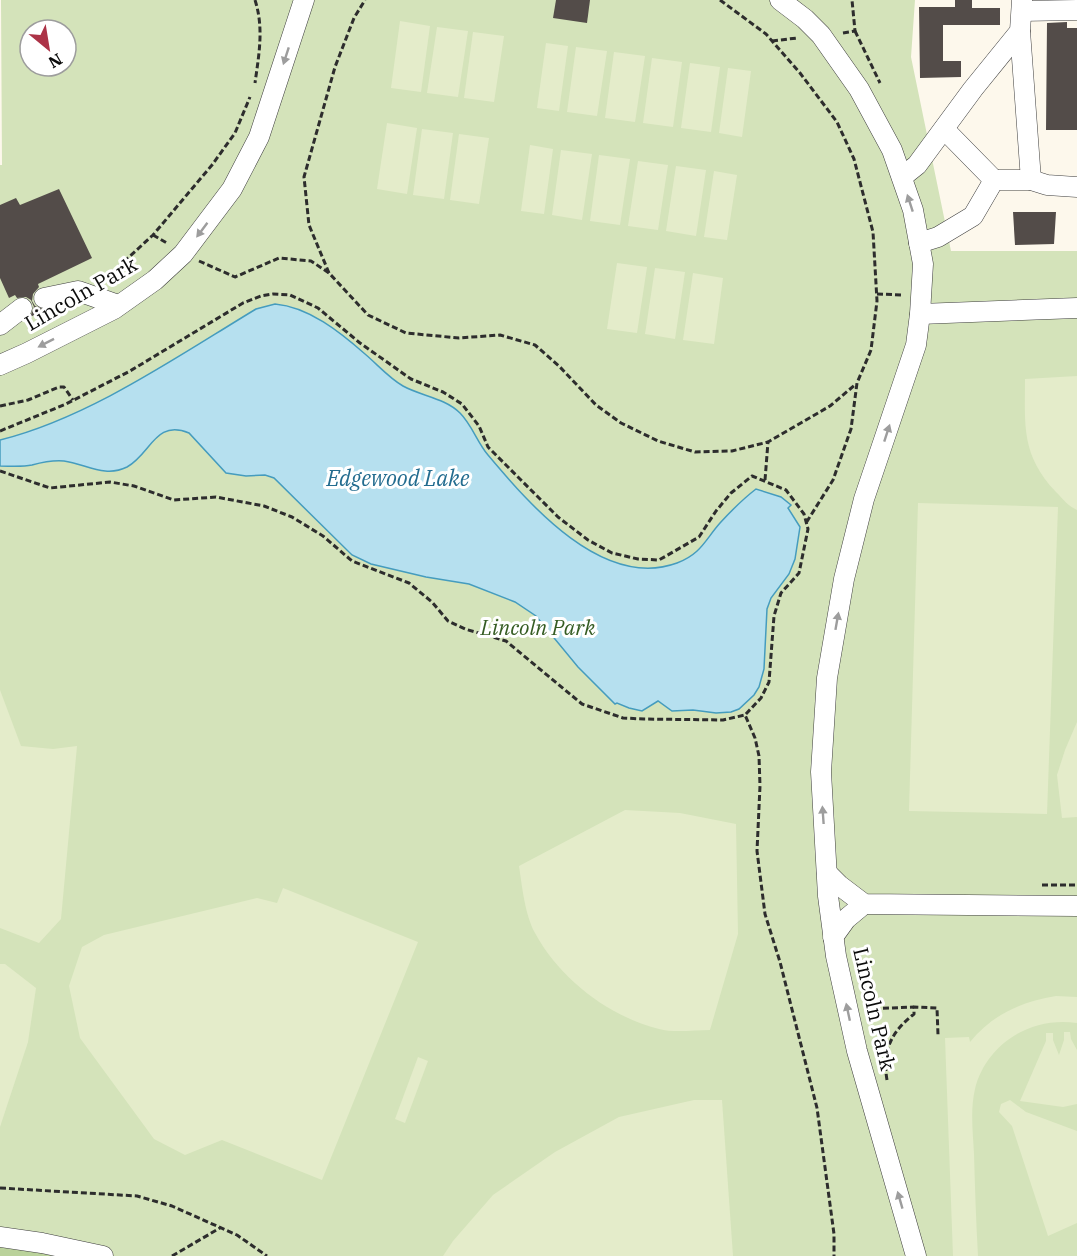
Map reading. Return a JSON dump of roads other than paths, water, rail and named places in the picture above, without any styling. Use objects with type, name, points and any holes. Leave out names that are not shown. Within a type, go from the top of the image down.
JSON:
[{"type":"street","name":"Lincoln Park","points":[[0,364],[27,353],[118,305],[155,280],[183,254],[232,189],[259,137],[304,0]]},
{"type":"street","name":"Lincoln Park","points":[[780,0],[804,9],[859,89],[892,150],[902,177],[913,210],[923,264],[916,345],[864,499],[844,579],[827,678],[820,772],[833,937],[857,1051],[916,1256]]},
{"type":"street","points":[[1031,180],[1020,31],[1022,5],[1077,10]]},
{"type":"street","points":[[902,177],[918,165],[972,89],[1020,31]]},
{"type":"street","points":[[944,129],[994,180],[1031,180],[1077,187]]},
{"type":"street","points":[[919,243],[938,237],[973,216],[994,180]]},
{"type":"street","points":[[44,298],[78,291],[118,305]]},
{"type":"street","points":[[0,325],[22,308]]},
{"type":"street","points":[[920,314],[1077,308]]},
{"type":"street","points":[[827,873],[864,904],[1077,906]]},
{"type":"street","points":[[833,937],[846,919],[864,904]]},
{"type":"street","points":[[0,1237],[103,1256]]},
{"type":"water","name":"Edgewood Lake","points":[[275,304],[312,315],[345,337],[398,383],[454,408],[468,423],[488,455],[547,518],[570,538],[596,554],[622,565],[649,568],[677,563],[685,559],[697,551],[724,519],[756,489],[781,497],[791,505],[788,508],[800,527],[795,559],[789,574],[771,598],[767,609],[764,669],[754,695],[739,709],[716,713],[693,710],[672,711],[658,701],[642,711],[615,704],[578,667],[536,616],[515,602],[469,584],[371,564],[352,555],[274,478],[265,475],[246,476],[226,473],[189,433],[178,430],[161,434],[135,461],[119,470],[103,471],[60,461],[24,466],[0,466],[0,440],[67,417],[100,401],[256,309]]}]
